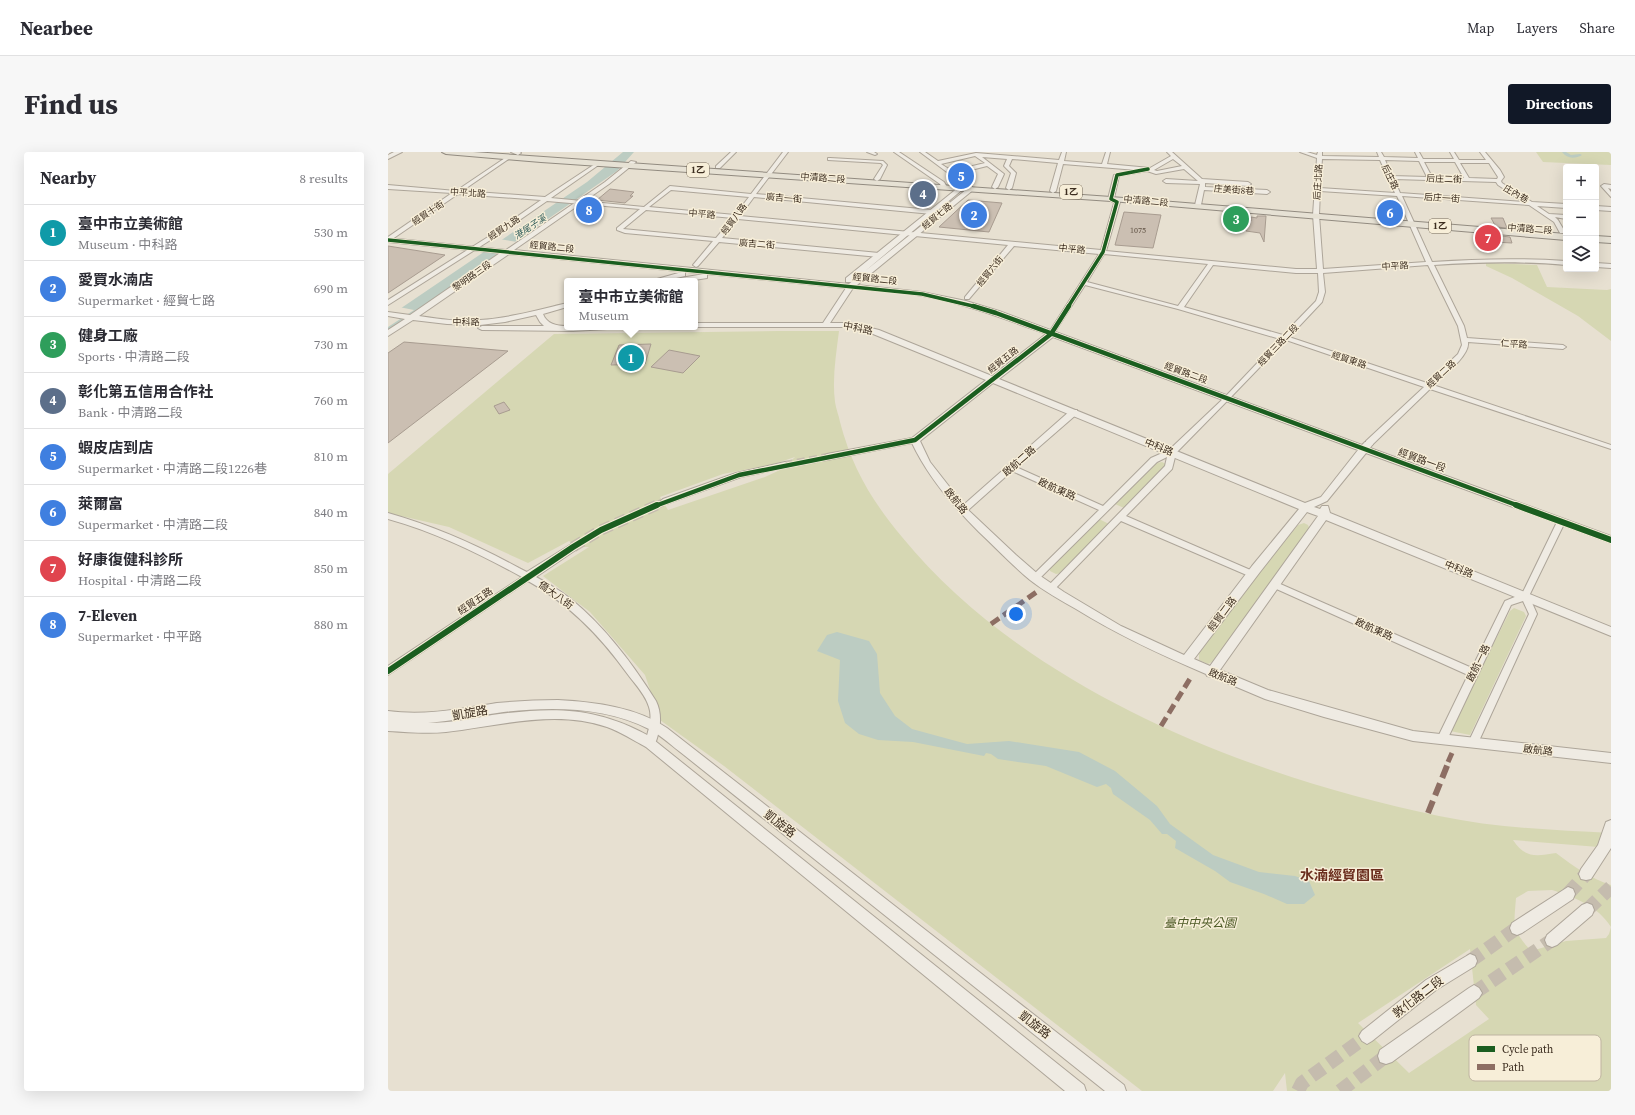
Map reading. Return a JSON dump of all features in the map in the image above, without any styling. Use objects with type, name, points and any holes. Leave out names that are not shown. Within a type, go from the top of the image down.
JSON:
[{"type":"main road","name":"1乙","points":[[446,152],[511,154],[604,163],[631,164]]},
{"type":"main road","name":"1乙","points":[[511,154],[604,163]]},
{"type":"main road","name":"中清路二段","points":[[631,164],[718,167],[769,173],[877,179],[1563,233]]},
{"type":"main road","name":"中清路二段","points":[[631,164],[943,185]]},
{"type":"main road","name":"中清路二段","points":[[966,187],[1053,190],[1112,197]]},
{"type":"main road","points":[[1599,234],[1611,236]]},
{"type":"main road","points":[[1599,239],[1611,240]]},
{"type":"street","points":[[388,157],[399,152]]},
{"type":"street","points":[[718,167],[734,152]]},
{"type":"street","name":"經貿八路","points":[[684,278],[689,276],[693,268],[736,218],[786,152]]},
{"type":"street","points":[[859,161],[875,154],[869,152]]},
{"type":"street","points":[[896,152],[943,185]]},
{"type":"street","points":[[923,153],[932,152]]},
{"type":"street","points":[[1053,190],[1064,152]]},
{"type":"street","points":[[1104,165],[1108,152]]},
{"type":"street","points":[[1169,152],[1202,184]]},
{"type":"street","points":[[1302,152],[1382,159],[1490,162]]},
{"type":"street","name":"后庄路","points":[[1379,152],[1411,221]]},
{"type":"street","points":[[1417,152],[1430,178]]},
{"type":"street","points":[[1452,152],[1467,180]]},
{"type":"street","name":"庄內巷","points":[[1482,152],[1501,177],[1498,181],[1503,187],[1533,204],[1556,221],[1563,230]]},
{"type":"street","points":[[923,153],[951,173],[966,187]]},
{"type":"street","name":"經貿十街","points":[[388,240],[391,235],[458,193],[511,154]]},
{"type":"street","points":[[937,163],[975,154],[1104,165],[1152,171],[1166,181],[1171,187]]},
{"type":"street","points":[[975,154],[1001,174],[995,187]]},
{"type":"street","name":"后庄北路","points":[[1316,213],[1320,154]]},
{"type":"street","points":[[1152,171],[1174,156]]},
{"type":"street","points":[[830,159],[847,158],[859,161],[883,162],[885,165],[877,179]]},
{"type":"street","points":[[1009,188],[1014,173],[1006,166],[1011,158]]},
{"type":"street","name":"經貿九路","points":[[485,246],[550,199],[604,163]]},
{"type":"street","name":"黎明路三段","points":[[388,334],[631,164]]},
{"type":"street","points":[[951,173],[988,164]]},
{"type":"street","points":[[1112,197],[1117,176],[1185,166]]},
{"type":"street","name":"后庄二街","points":[[1390,177],[1498,181]]},
{"type":"street","points":[[1166,181],[1202,184],[1248,184]]},
{"type":"street","points":[[1199,204],[1202,184]]},
{"type":"street","name":"庄美街8巷","points":[[1202,184],[1267,192]]},
{"type":"street","points":[[1611,187],[1604,186],[1611,195]]},
{"type":"street","name":"中平北路","points":[[388,187],[576,202]]},
{"type":"street","name":"經貿七路","points":[[825,325],[852,282],[879,255],[932,212],[966,187]]},
{"type":"street","name":"經貿七路","points":[[852,282],[914,234],[966,187]]},
{"type":"street","name":"廣吉一街","points":[[643,209],[670,188],[932,212]]},
{"type":"street","name":"后庄一街","points":[[1318,189],[1563,206]]},
{"type":"street","name":"經貿五路","points":[[827,457],[915,440],[1053,331],[1103,252],[1117,202],[1112,197]]},
{"type":"street","name":"中平路","points":[[576,202],[1296,270],[1321,271],[1503,260],[1563,263]]},
{"type":"street","points":[[1599,208],[1611,209]]},
{"type":"street","name":"廣吉二街","points":[[643,209],[619,228],[619,230],[879,255]]},
{"type":"street","name":"經貿三路二段","points":[[1036,578],[1154,460],[1172,452],[1230,395],[1319,302],[1322,292],[1316,213]]},
{"type":"street","points":[[1548,215],[1563,217]]},
{"type":"street","points":[[1411,221],[1430,264],[1461,326],[1465,340]]},
{"type":"street","points":[[391,235],[485,246]]},
{"type":"street","points":[[388,240],[473,248],[485,246]]},
{"type":"street","name":"經貿六街","points":[[967,298],[1012,244]]},
{"type":"street","name":"經貿路二段","points":[[485,246],[693,268],[926,289],[967,298],[1053,331],[1230,395]]},
{"type":"street","points":[[388,303],[473,248]]},
{"type":"street","points":[[1180,308],[1212,262]]},
{"type":"street","points":[[1599,265],[1611,266]]},
{"type":"street","name":"經貿八路","points":[[666,278],[681,274],[693,268]]},
{"type":"street","name":"經貿路二段","points":[[693,268],[736,274],[852,282],[922,294],[963,303],[1053,331]]},
{"type":"street","name":"經貿八路","points":[[691,278],[736,274]]},
{"type":"street","name":"經貿東路","points":[[1084,283],[1180,308],[1285,338],[1611,447]]},
{"type":"street","points":[[539,314],[564,306]]},
{"type":"street","points":[[539,314],[564,310]]},
{"type":"street","name":"中科路","points":[[388,314],[447,322],[468,323],[490,322],[539,314]]},
{"type":"street","name":"中科路","points":[[539,314],[542,321],[548,324],[564,327]]},
{"type":"street","name":"中科路","points":[[463,328],[488,327],[539,314]]},
{"type":"street","name":"中科路","points":[[388,321],[440,328],[564,328]]},
{"type":"street","name":"中科路","points":[[698,325],[851,325],[876,332],[1611,632]]},
{"type":"street","name":"仁平路","points":[[1465,340],[1563,347]]},
{"type":"street","name":"經貿二路","points":[[1186,661],[1252,574],[1306,507],[1324,499],[1366,446],[1461,355],[1465,345],[1465,340]]},
{"type":"street","name":"經貿路一段","points":[[1230,395],[1611,540]]},
{"type":"street","name":"啟航二路","points":[[963,510],[1074,412]]},
{"type":"street","name":"啟航路","points":[[915,440],[926,463],[963,510],[1012,558],[1050,589],[1118,629],[1158,649],[1211,673],[1265,694],[1324,712],[1413,736],[1611,758]]},
{"type":"street","name":"經貿路一段","points":[[1366,446],[1611,533]]},
{"type":"street","name":"經貿三路二段","points":[[1050,589],[1169,467],[1172,452]]},
{"type":"street","points":[[666,501],[739,475],[785,465]]},
{"type":"street","name":"啟航東路","points":[[1011,468],[1104,509]]},
{"type":"street","points":[[1211,673],[1325,514],[1324,499]]},
{"type":"street","name":"僑大八街","points":[[388,516],[440,532],[480,550],[529,576],[574,607],[619,656],[653,704],[656,712],[655,727],[650,743]]},
{"type":"street","points":[[1120,517],[1252,574]]},
{"type":"street","points":[[1473,743],[1533,614],[1525,596],[1561,522]]},
{"type":"street","name":"經貿五路","points":[[388,672],[573,547]]},
{"type":"street","name":"啟航東路","points":[[1275,585],[1473,673]]},
{"type":"street","name":"啟航一路","points":[[1442,740],[1473,673],[1508,604],[1525,596]]},
{"type":"street","name":"凱旋路","points":[[388,716],[448,717],[500,708],[546,704],[572,704],[601,708],[639,720],[655,727],[688,751],[1118,1091]]},
{"type":"street","name":"凱旋路","points":[[388,726],[441,727],[546,715],[568,715],[606,722],[631,732],[650,743],[1078,1091]]},
{"type":"street","points":[[1586,874],[1604,848],[1611,826]]},
{"type":"street","points":[[1517,928],[1568,894]]},
{"type":"street","points":[[1552,940],[1587,910]]},
{"type":"street","name":"敦化路二段","points":[[1367,1036],[1431,985],[1470,961]]},
{"type":"street","points":[[1386,1056],[1474,993]]},
{"type":"green space","points":[[1536,152],[1611,152],[1611,165],[1543,162]]},
{"type":"green space","points":[[1486,263],[1537,265],[1547,287],[1611,289],[1611,341],[1578,316],[1512,278],[1486,266]]},
{"type":"green space","name":"臺中中央公園","points":[[839,331],[834,376],[835,402],[845,439],[864,483],[881,510],[902,537],[953,591],[1012,640],[1077,682],[1146,719],[1219,751],[1293,777],[1367,799],[1460,820],[1525,828],[1611,833],[1611,848],[1513,840],[1522,850],[1532,855],[1556,853],[1582,871],[1611,885],[1611,927],[1611,1091],[1287,1091],[1285,1073],[1273,1091],[1142,1091],[724,766],[660,720],[645,675],[590,612],[543,576],[589,547],[577,547],[569,541],[528,563],[449,527],[388,513],[388,474],[554,334]],"holes":[[[795,457],[782,469],[765,477],[668,510],[660,497],[723,474],[774,464]],[[1552,890],[1577,899],[1599,913],[1606,920],[1611,927],[1606,938],[1566,941],[1531,951],[1520,937],[1515,926],[1516,898],[1528,891]],[[1470,949],[1476,1005],[1489,1019],[1409,1073],[1358,1023]]]},
{"type":"green space","points":[[1162,462],[1166,464],[1166,466],[1124,508],[1115,504],[1157,463]]},
{"type":"green space","points":[[1099,519],[1109,524],[1061,573],[1056,574],[1050,571],[1050,567]]},
{"type":"green space","points":[[1304,523],[1308,525],[1310,530],[1214,661],[1208,664],[1199,660],[1199,653],[1255,578],[1298,525]]},
{"type":"green space","points":[[1514,608],[1524,612],[1526,616],[1470,735],[1450,731],[1510,611]]},
{"type":"water","name":"港尾子溪","points":[[623,152],[634,152],[617,171],[388,330],[388,317],[587,182]]},
{"type":"water","points":[[837,632],[869,641],[877,654],[880,693],[895,716],[912,729],[967,744],[1009,741],[1079,752],[1115,771],[1157,806],[1170,824],[1213,855],[1259,872],[1295,876],[1309,881],[1315,895],[1304,904],[1287,904],[1230,882],[1215,871],[1175,848],[1176,841],[1167,834],[1162,834],[1150,820],[1113,794],[1111,788],[1106,784],[1097,787],[1046,766],[998,759],[991,754],[986,753],[984,756],[913,742],[878,740],[859,734],[845,723],[838,701],[840,660],[817,651],[827,635]]},
{"type":"pier","points":[[499,239],[517,242],[499,254],[481,251]]},
{"type":"pier","points":[[399,307],[414,310],[388,327],[388,315]]},
{"type":"building","points":[[610,189],[634,192],[630,196],[633,196],[625,203],[597,200]]},
{"type":"building","points":[[968,200],[1002,203],[989,232],[939,227]]},
{"type":"building","points":[[1124,212],[1161,215],[1153,248],[1115,245]]},
{"type":"building","points":[[1257,216],[1266,216],[1264,242],[1260,233],[1246,231],[1247,220],[1251,221],[1251,217],[1257,218]]},
{"type":"building","points":[[1491,218],[1503,218],[1507,228],[1496,227]]},
{"type":"building","points":[[1492,235],[1510,237],[1512,243],[1494,242]]},
{"type":"building","points":[[388,246],[445,255],[388,293]]},
{"type":"building","points":[[404,342],[508,351],[388,443],[388,353]]},
{"type":"building","points":[[651,344],[645,364],[611,365],[619,345]]},
{"type":"building","points":[[669,350],[700,356],[683,373],[651,367]]},
{"type":"building","points":[[504,402],[510,410],[499,414],[494,406]]},
{"type":"waterway","points":[[1564,152],[1565,154],[1573,157],[1580,155]]},
{"type":"tunnel","points":[[785,465],[827,457]]},
{"type":"tunnel","points":[[655,506],[666,501]]},
{"type":"tunnel","points":[[573,547],[601,530],[657,505]]},
{"type":"tunnel","points":[[1568,894],[1586,874]]},
{"type":"tunnel","points":[[1587,910],[1611,887]]},
{"type":"tunnel","points":[[1470,961],[1517,928]]},
{"type":"tunnel","points":[[1474,993],[1552,940]]},
{"type":"tunnel","points":[[1298,1091],[1302,1083],[1367,1036]]},
{"type":"tunnel","points":[[1340,1091],[1386,1056]]},
{"type":"marked path","points":[[991,624],[1038,591]]},
{"type":"marked path","points":[[1161,726],[1191,677]]},
{"type":"marked path","points":[[1428,813],[1452,753]]},
{"type":"cycle path","points":[[388,671],[573,547],[601,530],[666,501],[739,475],[915,440],[1051,334],[1103,252],[1117,202],[1111,199],[1117,175],[1148,169]]},
{"type":"cycle path","points":[[388,240],[851,286],[922,294],[963,303],[996,313],[1611,540]]},
{"type":"place","name":"蝦皮店到店","points":[[961,176]]},
{"type":"place","name":"彰化第五信用合作社","points":[[923,194]]},
{"type":"place","name":"7-Eleven","points":[[589,210]]},
{"type":"place","name":"萊爾富","points":[[1390,213]]},
{"type":"place","name":"愛買水湳店","points":[[974,215]]},
{"type":"place","name":"健身工廠","points":[[1236,219]]},
{"type":"place","name":"好康復健科診所","points":[[1488,238]]},
{"type":"place","name":"臺中市立美術館","points":[[631,358]]},
{"type":"district","name":"水湳經貿園區","points":[[1342,875]]}]
